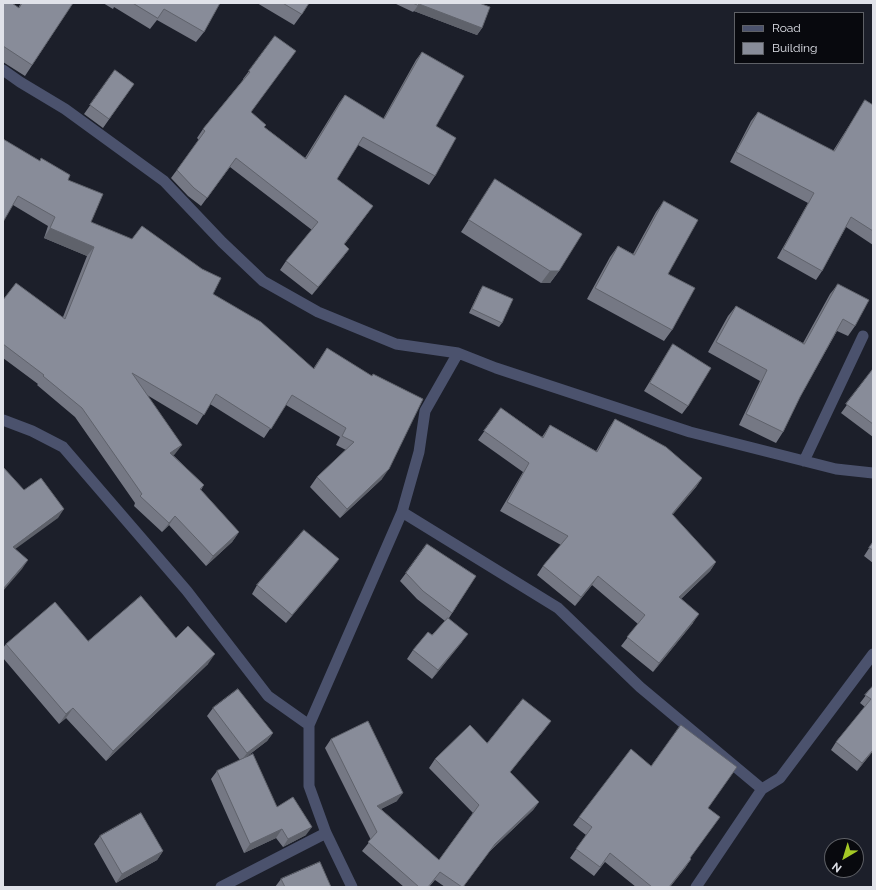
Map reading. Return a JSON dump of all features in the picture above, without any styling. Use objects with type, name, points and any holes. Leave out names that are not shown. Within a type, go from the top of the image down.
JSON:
[{"type":"street","points":[[3,70],[65,109],[164,181],[222,242],[263,281],[318,312],[396,344],[458,353],[496,368],[690,432],[836,469],[873,473]]},
{"type":"street","points":[[804,461],[863,336]]},
{"type":"street","points":[[352,887],[326,833],[309,786],[309,725],[402,512],[419,452],[425,411],[458,353]]},
{"type":"street","points":[[3,420],[32,430],[62,447],[187,591],[268,696],[309,725]]},
{"type":"street","points":[[402,512],[558,608],[640,687],[762,789]]},
{"type":"street","points":[[696,887],[762,789],[780,778],[873,654]]},
{"type":"street","points":[[221,887],[326,833]]},
{"type":"building","points":[[3,3],[12,3],[19,8],[22,3],[73,3],[32,65],[3,46]]},
{"type":"building","points":[[133,3],[220,3],[204,32],[164,9],[158,18]]},
{"type":"building","points":[[283,3],[309,3],[302,14]]},
{"type":"building","points":[[413,3],[479,3],[490,7],[482,28]]},
{"type":"building","points":[[275,36],[296,51],[251,112],[266,125],[264,127],[306,159],[345,95],[384,119],[422,52],[464,76],[436,126],[456,138],[435,176],[363,137],[337,179],[373,206],[344,244],[349,249],[318,287],[286,261],[318,222],[236,158],[207,198],[194,188],[177,170],[205,131],[203,129],[250,72],[249,71]]},
{"type":"building","points":[[115,70],[134,84],[109,119],[90,105]]},
{"type":"building","points":[[865,100],[873,105],[873,231],[851,217],[822,271],[783,249],[814,193],[736,152],[758,112],[834,151]]},
{"type":"building","points":[[3,139],[40,161],[41,158],[70,175],[68,180],[103,194],[91,222],[132,239],[142,226],[202,269],[221,278],[213,294],[261,322],[314,369],[327,348],[372,376],[373,374],[423,399],[389,469],[347,509],[317,477],[354,442],[342,436],[346,428],[292,395],[271,429],[216,394],[204,415],[132,373],[182,445],[170,453],[204,485],[200,489],[239,532],[213,556],[175,516],[169,523],[140,496],[142,494],[82,408],[43,376],[44,375],[3,344],[3,300],[16,283],[65,319],[94,247],[50,228],[55,217],[18,196],[3,222]]},
{"type":"building","points":[[495,179],[582,234],[559,271],[550,271],[469,220]]},
{"type":"building","points":[[664,201],[698,220],[668,274],[695,288],[672,330],[595,288],[618,246],[634,255]]},
{"type":"building","points":[[838,284],[869,300],[855,326],[843,319],[800,397],[783,432],[746,414],[767,370],[716,342],[736,306],[804,344]]},
{"type":"building","points":[[483,286],[513,299],[502,323],[472,309]]},
{"type":"building","points":[[673,344],[711,368],[688,406],[650,383]]},
{"type":"building","points":[[873,369],[873,424],[846,404]]},
{"type":"building","points":[[501,408],[543,438],[550,425],[597,452],[615,419],[666,447],[702,478],[672,514],[716,562],[679,597],[699,614],[659,663],[627,637],[645,615],[598,576],[581,597],[543,566],[568,536],[507,502],[529,463],[484,431]]},
{"type":"building","points":[[3,467],[24,490],[41,478],[64,509],[13,547],[28,560],[3,589]]},
{"type":"building","points":[[304,530],[339,559],[292,615],[257,585]]},
{"type":"building","points":[[873,542],[873,550],[869,548]]},
{"type":"building","points":[[427,544],[476,576],[452,613],[423,591],[406,573]]},
{"type":"building","points":[[141,596],[176,638],[188,626],[215,654],[113,751],[73,708],[66,714],[6,644],[55,602],[88,641]]},
{"type":"building","points":[[448,618],[468,634],[438,670],[413,650],[428,632],[432,635]]},
{"type":"building","points":[[873,686],[873,750],[862,763],[836,742],[871,699],[865,695]]},
{"type":"building","points":[[238,689],[273,733],[247,753],[213,708]]},
{"type":"building","points":[[523,699],[551,721],[510,772],[539,802],[495,844],[463,887],[440,872],[428,887],[419,887],[368,842],[377,832],[331,739],[368,721],[403,793],[377,806],[439,860],[479,805],[435,759],[470,725],[487,743]]},
{"type":"building","points":[[681,725],[737,767],[708,808],[720,817],[690,858],[691,859],[669,887],[652,887],[610,853],[600,867],[576,849],[592,827],[579,817],[631,749],[651,766]]},
{"type":"building","points":[[253,754],[277,807],[293,797],[312,827],[288,839],[282,829],[250,844],[217,771]]},
{"type":"building","points":[[141,813],[163,851],[122,874],[100,836]]},
{"type":"building","points":[[320,862],[331,887],[285,887],[281,879]]}]
